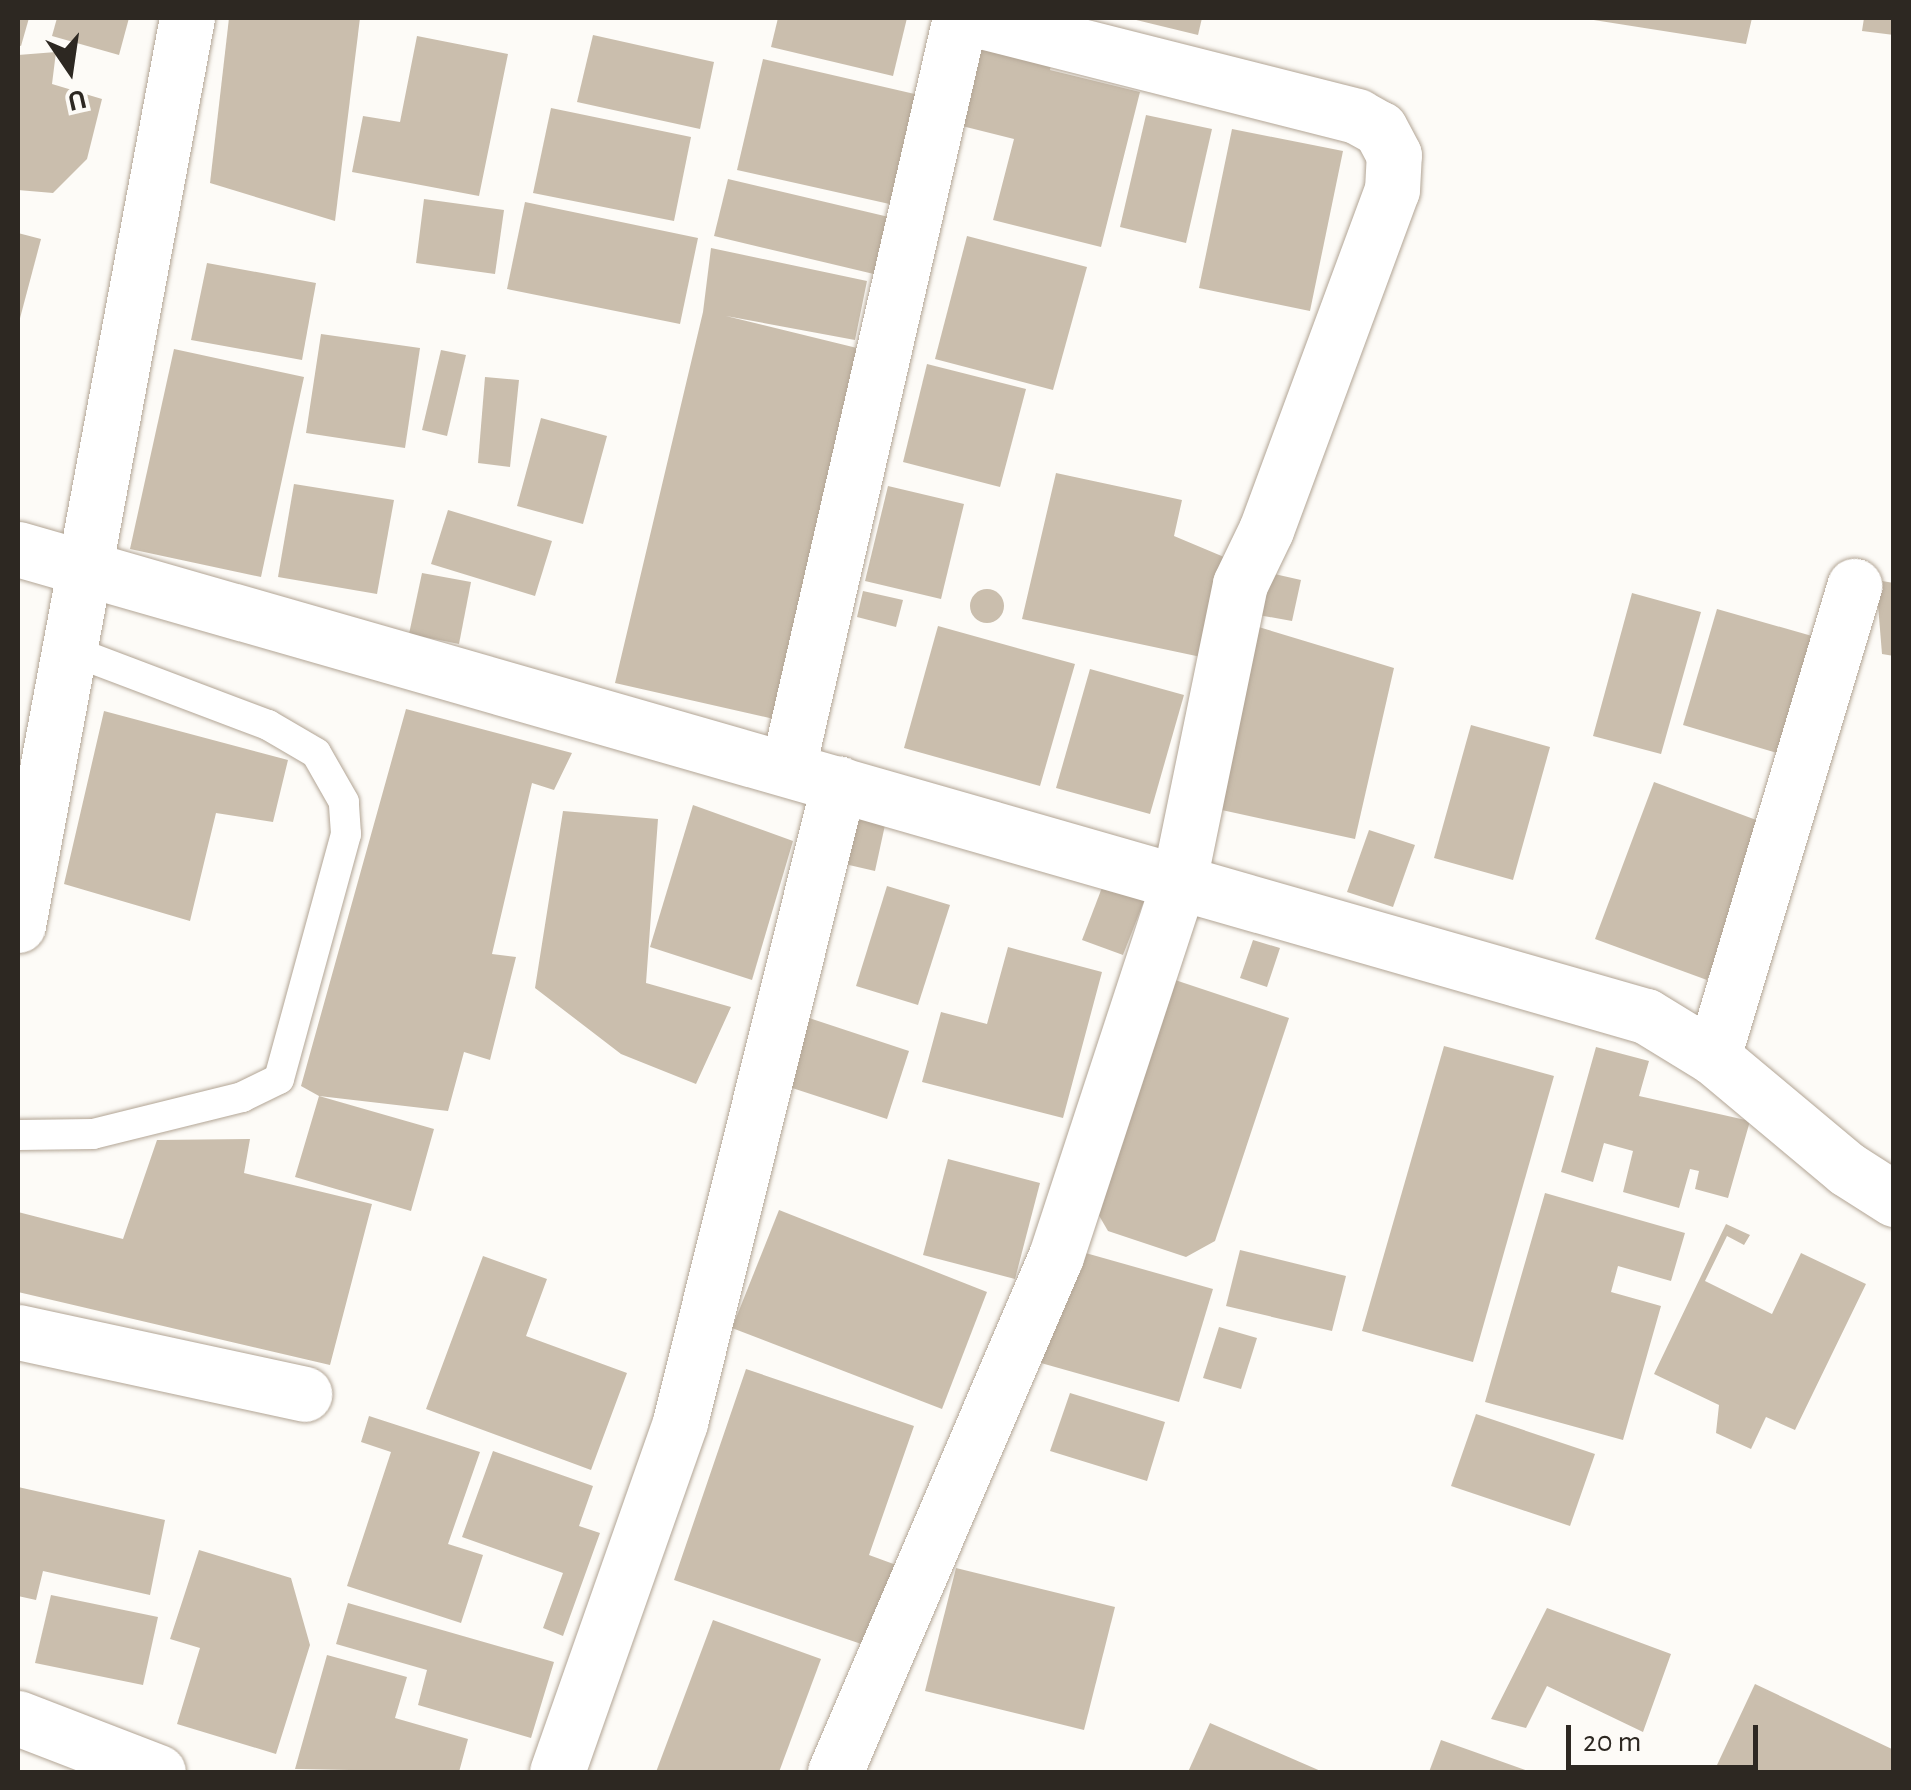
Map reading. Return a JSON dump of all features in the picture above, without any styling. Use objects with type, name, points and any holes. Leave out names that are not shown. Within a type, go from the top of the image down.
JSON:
[{"type":"street","points":[[18,925],[187,18]]},
{"type":"street","points":[[788,767],[960,18]]},
{"type":"street","points":[[835,1772],[1056,1256],[1179,881],[1240,584],[1266,530],[1392,190],[1394,156],[1380,129],[1357,116],[970,18]]},
{"type":"street","points":[[18,548],[87,564],[1646,1016],[1713,1057],[1847,1169],[1894,1199]]},
{"type":"street","points":[[1713,1057],[1854,586]]},
{"type":"street","points":[[558,1772],[680,1422],[839,783]]},
{"type":"street","points":[[18,1332],[304,1394]]},
{"type":"street","points":[[18,1718],[158,1772]]},
{"type":"lane","points":[[18,1136],[93,1134],[242,1097],[280,1079],[346,834],[344,802],[316,753],[268,725],[70,650]]},
{"type":"building","points":[[18,18],[29,18],[21,46],[18,45]]},
{"type":"building","points":[[57,18],[129,18],[119,55],[52,36]]},
{"type":"building","points":[[229,18],[360,18],[335,221],[210,183]]},
{"type":"building","points":[[778,18],[907,18],[893,76],[771,47]]},
{"type":"building","points":[[1128,18],[1202,18],[1198,35]]},
{"type":"building","points":[[1581,18],[1752,18],[1746,44]]},
{"type":"building","points":[[1864,18],[1894,18],[1894,35],[1862,31]]},
{"type":"building","points":[[985,33],[1054,50],[1050,70],[1140,92],[1101,247],[993,220],[1014,139],[962,126]]},
{"type":"building","points":[[593,35],[714,62],[700,129],[577,102]]},
{"type":"building","points":[[417,36],[508,54],[479,196],[352,172],[363,116],[400,122]]},
{"type":"building","points":[[56,52],[52,84],[102,99],[87,159],[53,193],[18,190],[18,55]]},
{"type":"building","points":[[763,59],[919,95],[894,205],[737,170]]},
{"type":"building","points":[[551,108],[691,137],[674,221],[533,193]]},
{"type":"building","points":[[1146,115],[1212,129],[1186,243],[1120,227]]},
{"type":"building","points":[[1232,129],[1343,151],[1310,311],[1199,288]]},
{"type":"building","points":[[728,179],[893,218],[878,275],[714,236]]},
{"type":"building","points":[[424,199],[504,210],[495,274],[416,263]]},
{"type":"building","points":[[525,202],[698,238],[680,324],[507,289]]},
{"type":"building","points":[[18,233],[41,239],[19,322],[18,322]]},
{"type":"building","points":[[967,236],[1087,267],[1053,390],[935,359]]},
{"type":"building","points":[[711,248],[867,281],[855,340],[726,316],[861,349],[774,719],[615,683],[703,312]]},
{"type":"building","points":[[207,263],[316,283],[302,360],[191,340]]},
{"type":"building","points":[[321,334],[420,348],[405,448],[306,433]]},
{"type":"building","points":[[174,349],[304,377],[261,577],[130,549]]},
{"type":"building","points":[[441,350],[466,355],[447,436],[422,430]]},
{"type":"building","points":[[927,364],[1026,389],[1000,487],[903,462]]},
{"type":"building","points":[[485,377],[519,380],[510,467],[478,463]]},
{"type":"building","points":[[541,418],[607,436],[583,524],[517,506]]},
{"type":"building","points":[[1056,473],[1182,500],[1174,536],[1224,557],[1201,657],[1022,619]]},
{"type":"building","points":[[294,484],[394,500],[377,594],[278,577]]},
{"type":"building","points":[[888,486],[964,504],[941,599],[865,581]]},
{"type":"building","points":[[448,510],[552,541],[535,596],[431,564]]},
{"type":"building","points":[[1256,570],[1301,580],[1292,621],[1247,613]]},
{"type":"building","points":[[422,573],[471,582],[459,644],[409,634]]},
{"type":"building","points":[[1876,580],[1894,583],[1894,656],[1882,654]]},
{"type":"building","points":[[987,589],[999,594],[1004,606],[999,618],[987,623],[975,618],[970,606],[975,594]]},
{"type":"building","points":[[863,591],[903,600],[896,627],[857,617]]},
{"type":"building","points":[[1632,593],[1701,612],[1661,754],[1593,736]]},
{"type":"building","points":[[1717,609],[1812,636],[1777,753],[1683,725]]},
{"type":"building","points":[[1242,622],[1394,668],[1355,839],[1208,807]]},
{"type":"building","points":[[938,626],[1075,664],[1040,786],[904,748]]},
{"type":"building","points":[[1090,669],[1184,695],[1150,814],[1056,788]]},
{"type":"building","points":[[406,709],[572,753],[554,790],[532,783],[492,954],[516,957],[490,1060],[464,1052],[448,1111],[319,1096],[301,1086]]},
{"type":"building","points":[[104,711],[288,760],[273,822],[216,813],[190,921],[64,884]]},
{"type":"building","points":[[1471,725],[1550,747],[1513,880],[1434,858]]},
{"type":"building","points":[[1654,782],[1767,824],[1707,980],[1595,939]]},
{"type":"building","points":[[693,805],[793,841],[752,980],[650,947]]},
{"type":"building","points":[[563,811],[658,819],[646,983],[731,1007],[696,1084],[621,1054],[535,988]]},
{"type":"building","points":[[847,816],[885,825],[875,871],[836,862]]},
{"type":"building","points":[[1369,830],[1415,845],[1393,907],[1347,892]]},
{"type":"building","points":[[1103,885],[1144,901],[1123,955],[1082,940]]},
{"type":"building","points":[[887,886],[950,905],[918,1005],[856,986]]},
{"type":"building","points":[[1253,940],[1280,948],[1267,987],[1240,978]]},
{"type":"building","points":[[1008,947],[1102,972],[1063,1118],[922,1082],[941,1012],[987,1024]]},
{"type":"building","points":[[1160,975],[1289,1018],[1215,1241],[1186,1257],[1108,1231],[1087,1195]]},
{"type":"building","points":[[803,1016],[909,1051],[887,1119],[780,1084]]},
{"type":"building","points":[[1444,1046],[1554,1076],[1473,1362],[1362,1331]]},
{"type":"building","points":[[1596,1047],[1649,1061],[1639,1096],[1750,1121],[1728,1198],[1695,1189],[1699,1171],[1690,1169],[1679,1208],[1623,1192],[1633,1151],[1604,1143],[1593,1182],[1561,1172]]},
{"type":"building","points":[[319,1096],[434,1129],[411,1211],[295,1177]]},
{"type":"building","points":[[250,1139],[244,1173],[372,1204],[330,1365],[18,1292],[18,1212],[123,1239],[157,1140]]},
{"type":"building","points":[[948,1159],[1040,1183],[1015,1279],[923,1255]]},
{"type":"building","points":[[1545,1193],[1685,1233],[1671,1281],[1618,1266],[1611,1292],[1661,1306],[1623,1440],[1485,1402]]},
{"type":"building","points":[[779,1210],[987,1292],[942,1409],[732,1328]]},
{"type":"building","points":[[1726,1224],[1750,1235],[1744,1245],[1727,1236],[1705,1281],[1772,1314],[1801,1253],[1866,1284],[1795,1430],[1766,1417],[1751,1449],[1716,1433],[1719,1405],[1654,1374]]},
{"type":"building","points":[[1075,1250],[1213,1289],[1179,1402],[1041,1363]]},
{"type":"building","points":[[1240,1250],[1346,1276],[1332,1331],[1226,1306]]},
{"type":"building","points":[[483,1256],[547,1279],[526,1336],[627,1373],[591,1470],[426,1409]]},
{"type":"building","points":[[1219,1327],[1257,1338],[1241,1389],[1203,1378]]},
{"type":"building","points":[[746,1369],[914,1426],[869,1555],[899,1566],[870,1647],[674,1580]]},
{"type":"building","points":[[1070,1393],[1165,1422],[1147,1481],[1050,1451]]},
{"type":"building","points":[[1476,1414],[1595,1454],[1570,1526],[1451,1486]]},
{"type":"building","points":[[369,1416],[480,1452],[448,1544],[483,1555],[461,1623],[347,1586],[391,1452],[361,1442]]},
{"type":"building","points":[[493,1451],[593,1486],[579,1526],[600,1533],[563,1636],[543,1628],[563,1573],[462,1537]]},
{"type":"building","points":[[18,1487],[165,1520],[150,1595],[43,1571],[36,1600],[18,1596]]},
{"type":"building","points":[[199,1550],[291,1578],[310,1645],[276,1754],[177,1724],[200,1648],[170,1639]]},
{"type":"building","points":[[956,1568],[1115,1607],[1084,1730],[925,1691]]},
{"type":"building","points":[[51,1595],[158,1617],[143,1685],[35,1663]]},
{"type":"building","points":[[348,1603],[554,1662],[531,1738],[418,1705],[427,1670],[336,1644]]},
{"type":"building","points":[[1547,1608],[1671,1654],[1643,1732],[1547,1686],[1526,1728],[1491,1719]]},
{"type":"building","points":[[713,1620],[821,1659],[779,1772],[656,1772]]},
{"type":"building","points":[[327,1655],[407,1677],[395,1718],[468,1739],[459,1772],[295,1769]]},
{"type":"building","points":[[1755,1684],[1894,1750],[1894,1772],[1732,1772],[1717,1765]]},
{"type":"building","points":[[1210,1723],[1323,1772],[1188,1772]]},
{"type":"building","points":[[1441,1740],[1531,1772],[1429,1772]]}]
